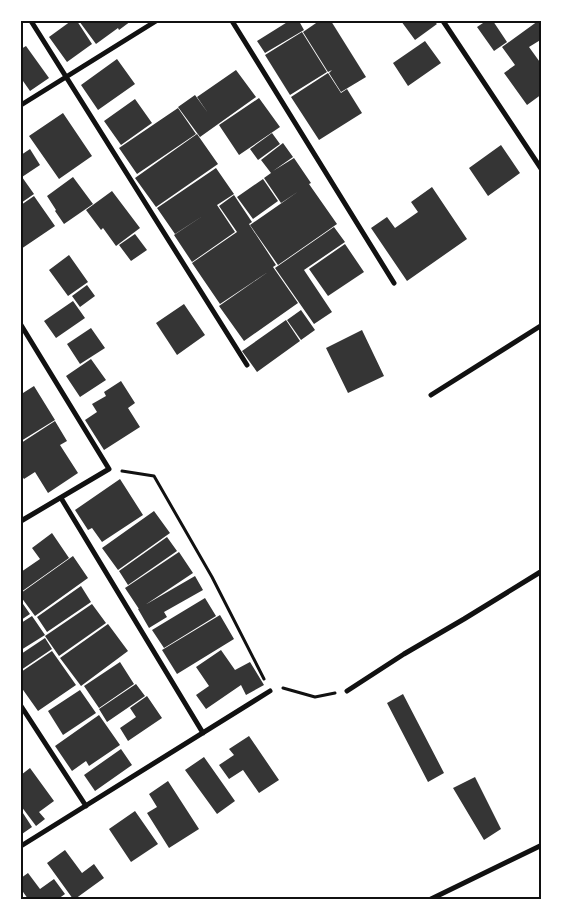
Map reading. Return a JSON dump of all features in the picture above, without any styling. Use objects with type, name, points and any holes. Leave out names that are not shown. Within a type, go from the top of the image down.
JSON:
[{"type":"street","points":[[31,21],[247,365]]},
{"type":"street","points":[[21,105],[156,21]]},
{"type":"street","points":[[232,21],[394,283]]},
{"type":"street","points":[[443,21],[542,170]]},
{"type":"street","points":[[21,325],[108,469],[21,521]]},
{"type":"street","points":[[431,396],[542,325]]},
{"type":"street","points":[[61,498],[203,733]]},
{"type":"street","points":[[347,691],[404,654],[542,571]]},
{"type":"street","points":[[21,846],[270,691]]},
{"type":"street","points":[[21,706],[86,806]]},
{"type":"street","points":[[431,899],[542,846]]},
{"type":"path","points":[[108,469],[154,476],[212,577],[270,691]]},
{"type":"path","points":[[282,688],[315,697],[347,691]]},
{"type":"building","points":[[71,21],[77,21],[92,44],[67,62],[49,37]]},
{"type":"building","points":[[79,21],[131,21],[96,44]]},
{"type":"building","points":[[289,21],[299,21],[304,30],[265,53],[257,41]]},
{"type":"building","points":[[319,21],[331,21],[366,77],[341,92],[329,73],[332,70],[328,72],[303,32]]},
{"type":"building","points":[[401,21],[434,21],[437,24],[415,40]]},
{"type":"building","points":[[486,21],[493,21],[507,42],[494,51],[477,27]]},
{"type":"building","points":[[538,21],[542,21],[542,39],[529,47],[542,65],[542,94],[527,105],[504,73],[515,65],[502,47]]},
{"type":"building","points":[[302,32],[327,72],[290,95],[265,55]]},
{"type":"building","points":[[425,41],[441,63],[408,86],[393,63]]},
{"type":"building","points":[[26,46],[49,78],[30,91],[23,81],[21,82],[21,49]]},
{"type":"building","points":[[117,59],[135,84],[98,110],[81,85]]},
{"type":"building","points":[[236,70],[256,97],[200,137],[178,107],[195,95],[208,113],[197,97]]},
{"type":"building","points":[[328,73],[341,93],[347,89],[362,113],[319,140],[291,97]]},
{"type":"building","points":[[259,98],[280,127],[239,155],[219,125]]},
{"type":"building","points":[[135,99],[152,123],[121,145],[104,121]]},
{"type":"building","points":[[178,108],[196,134],[137,174],[119,148]]},
{"type":"building","points":[[63,113],[92,156],[59,179],[29,136]]},
{"type":"building","points":[[272,133],[280,144],[258,160],[250,149]]},
{"type":"building","points":[[197,134],[218,164],[156,207],[135,178]]},
{"type":"building","points":[[283,143],[293,157],[273,171],[294,158],[311,183],[309,184],[337,224],[278,265],[250,225],[299,191],[281,203],[264,178],[271,173],[261,160]]},
{"type":"building","points":[[501,145],[520,173],[488,196],[469,168]]},
{"type":"building","points":[[30,149],[40,165],[22,177],[34,194],[21,203],[21,155]]},
{"type":"building","points":[[216,168],[234,194],[217,205],[235,232],[192,262],[174,235],[204,215],[175,234],[157,208]]},
{"type":"building","points":[[73,177],[93,204],[64,224],[47,196]]},
{"type":"building","points":[[263,179],[278,201],[253,219],[237,197]]},
{"type":"building","points":[[432,187],[467,239],[407,281],[371,228],[387,217],[395,228],[418,212],[411,202]]},
{"type":"building","points":[[112,191],[140,228],[116,246],[103,228],[101,230],[86,210]]},
{"type":"building","points":[[234,195],[252,222],[249,224],[276,265],[273,267],[298,303],[244,341],[219,306],[268,272],[220,304],[192,263],[237,232],[219,206]]},
{"type":"building","points":[[34,196],[55,226],[21,249],[21,205]]},
{"type":"building","points":[[334,227],[345,242],[304,270],[332,312],[314,324],[275,268]]},
{"type":"building","points":[[135,234],[147,250],[131,261],[119,245]]},
{"type":"building","points":[[345,244],[364,272],[328,296],[309,269]]},
{"type":"building","points":[[69,255],[88,282],[68,296],[49,270]]},
{"type":"building","points":[[87,285],[95,296],[80,307],[72,296]]},
{"type":"building","points":[[73,301],[85,318],[56,338],[44,321]]},
{"type":"building","points":[[184,304],[205,335],[177,355],[156,323]]},
{"type":"building","points":[[301,310],[315,330],[301,340],[287,320]]},
{"type":"building","points":[[286,320],[300,341],[257,372],[242,351]]},
{"type":"building","points":[[91,328],[105,348],[80,364],[67,344]]},
{"type":"building","points":[[362,330],[384,376],[348,393],[326,348]]},
{"type":"building","points":[[91,359],[106,380],[80,397],[66,376]]},
{"type":"building","points":[[121,381],[135,403],[128,408],[140,427],[104,450],[85,420],[97,412],[92,404],[106,396],[104,392]]},
{"type":"building","points":[[34,386],[55,420],[21,441],[21,390],[23,393]]},
{"type":"building","points":[[55,421],[67,441],[60,445],[78,473],[48,493],[35,472],[24,479],[21,475],[21,443]]},
{"type":"building","points":[[120,479],[143,515],[102,542],[92,528],[88,530],[75,510]]},
{"type":"building","points":[[154,511],[170,533],[118,570],[102,548]]},
{"type":"building","points":[[52,533],[69,558],[21,592],[21,572],[40,559],[32,548]]},
{"type":"building","points":[[167,537],[177,551],[128,585],[119,571]]},
{"type":"building","points":[[179,552],[193,573],[139,609],[125,588]]},
{"type":"building","points":[[73,556],[88,578],[35,616],[21,597],[21,593]]},
{"type":"building","points":[[195,576],[203,590],[164,612],[167,617],[149,628],[138,609]]},
{"type":"building","points":[[81,586],[91,602],[47,632],[37,617]]},
{"type":"building","points":[[205,598],[216,616],[164,648],[152,630]]},
{"type":"building","points":[[21,601],[30,614],[21,620]]},
{"type":"building","points":[[92,604],[106,623],[59,656],[45,636]]},
{"type":"building","points":[[220,615],[234,639],[177,674],[162,650]]},
{"type":"building","points":[[32,616],[45,635],[21,650],[21,623]]},
{"type":"building","points":[[108,624],[128,651],[81,686],[60,658]]},
{"type":"building","points":[[45,638],[52,649],[21,670],[21,654]]},
{"type":"building","points":[[221,650],[235,670],[250,662],[264,685],[246,695],[241,685],[206,709],[196,695],[209,686],[196,667]]},
{"type":"building","points":[[52,651],[76,685],[38,711],[21,687],[21,672]]},
{"type":"building","points":[[120,662],[134,684],[99,708],[84,686]]},
{"type":"building","points":[[136,684],[145,696],[107,722],[99,709]]},
{"type":"building","points":[[80,690],[96,713],[63,735],[48,711]]},
{"type":"building","points":[[403,694],[444,773],[428,782],[387,703]]},
{"type":"building","points":[[147,696],[162,718],[128,741],[120,728],[136,717],[130,708]]},
{"type":"building","points":[[99,715],[120,745],[89,766],[86,761],[72,771],[55,746]]},
{"type":"building","points":[[249,736],[279,780],[259,793],[243,770],[229,779],[219,765],[234,755],[229,749]]},
{"type":"building","points":[[121,749],[132,765],[95,791],[84,775]]},
{"type":"building","points":[[204,757],[235,801],[217,814],[185,770]]},
{"type":"building","points":[[30,768],[54,801],[39,812],[45,819],[36,826],[21,806],[21,775]]},
{"type":"building","points":[[475,777],[501,829],[484,840],[453,788]]},
{"type":"building","points":[[168,781],[199,829],[169,848],[147,813],[157,807],[149,794]]},
{"type":"building","points":[[21,810],[32,827],[22,834],[21,832]]},
{"type":"building","points":[[135,811],[158,844],[131,862],[109,829]]},
{"type":"building","points":[[65,850],[82,873],[94,864],[104,878],[75,899],[73,899],[47,863]]},
{"type":"building","points":[[28,873],[40,889],[54,879],[65,894],[58,899],[28,899],[21,889],[21,878]]}]
